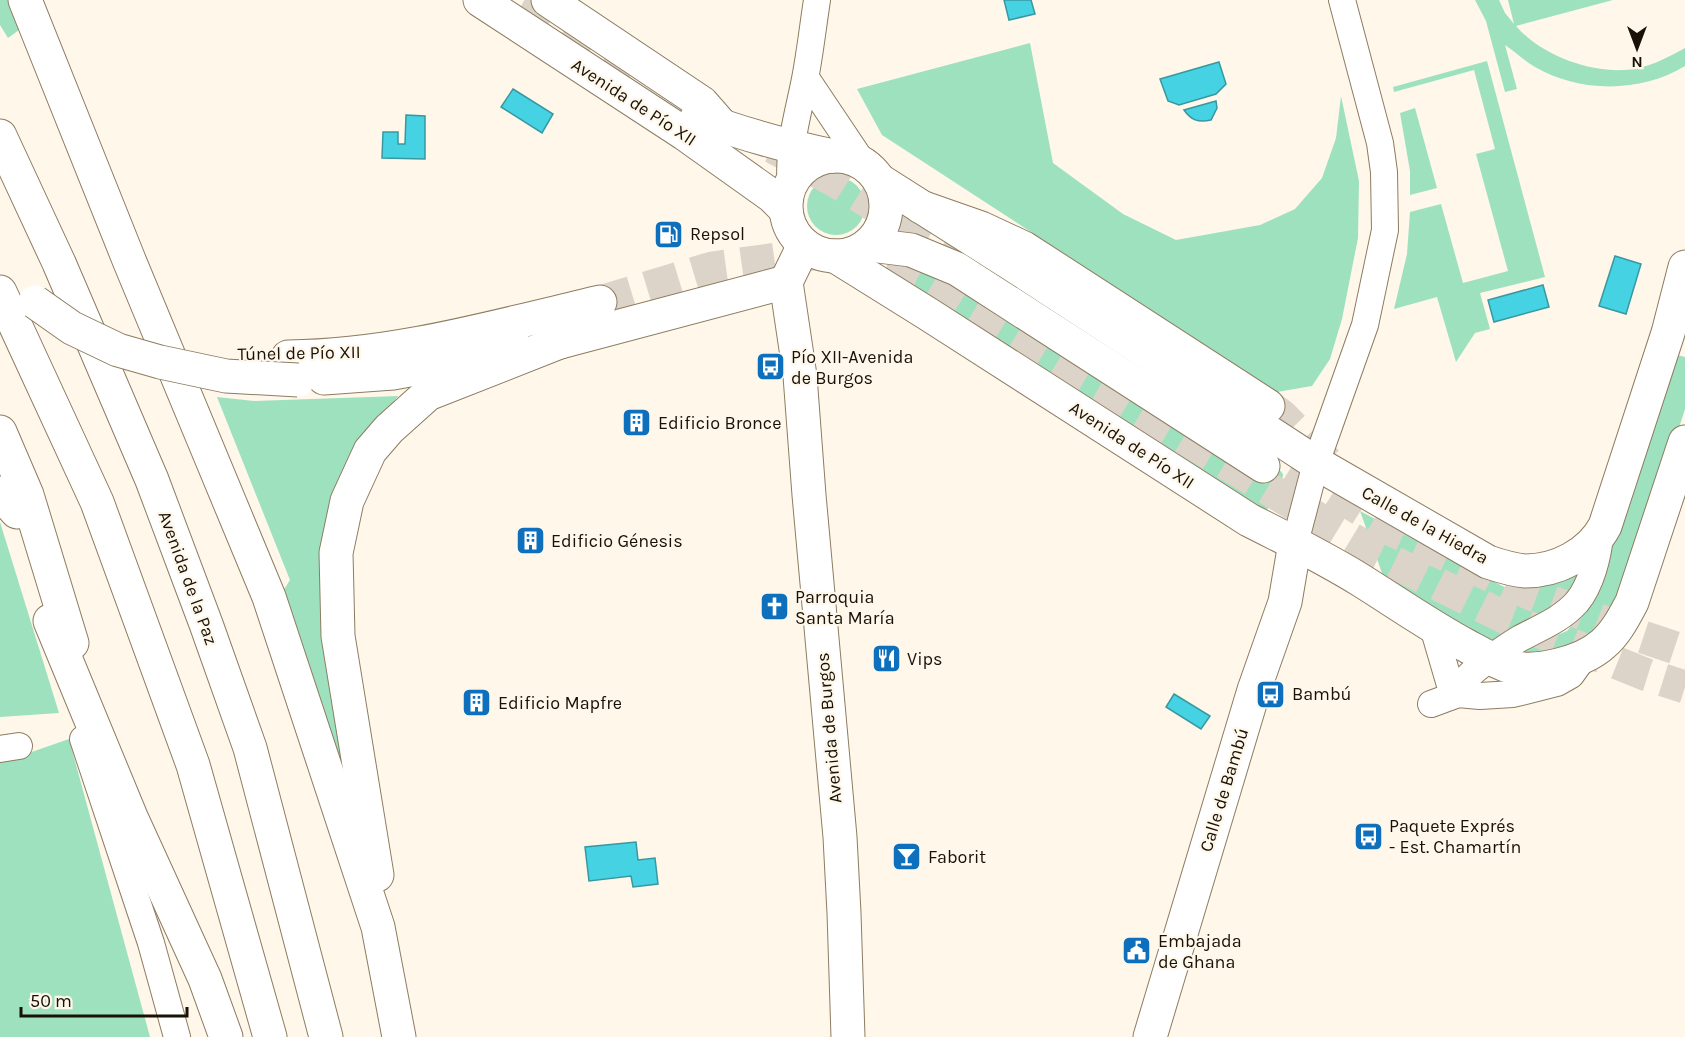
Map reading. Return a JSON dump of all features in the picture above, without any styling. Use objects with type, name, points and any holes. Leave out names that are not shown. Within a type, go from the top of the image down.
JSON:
[{"type":"main road","points":[[24,0],[269,597],[378,927],[399,1037]]},
{"type":"main road","name":"Avenida de Pío XII","points":[[480,0],[686,134],[772,196],[788,197]]},
{"type":"main road","name":"Avenida de Pío XII","points":[[515,0],[695,116],[727,129],[858,166],[1316,463]]},
{"type":"main road","points":[[548,0],[702,103],[727,129]]},
{"type":"main road","name":"Avenida de la Paz","points":[[0,136],[59,263],[152,480],[206,624],[250,748],[326,1037]]},
{"type":"main road","points":[[870,245],[882,227],[887,211],[886,195],[858,166],[816,161],[801,171],[788,197],[791,228],[804,245],[819,253],[835,256],[849,255],[870,245],[911,250],[957,269],[1263,466]]},
{"type":"main road","points":[[921,207],[981,228],[1024,248],[1268,406]]},
{"type":"main road","points":[[293,369],[393,373],[560,342],[786,282],[804,245]]},
{"type":"main road","name":"Avenida de Pío XII","points":[[835,256],[1249,520],[1359,579],[1433,627]]},
{"type":"main road","name":"Calle de la Hiedra","points":[[1316,463],[1488,562],[1507,568],[1538,570],[1574,558],[1589,548],[1600,536],[1609,515],[1668,333],[1685,267]]},
{"type":"main road","name":"Túnel de Pío XII","points":[[0,282],[35,302],[142,339],[293,369],[320,357],[434,341],[600,302]]},
{"type":"main road","name":"Avenida de Burgos","points":[[786,282],[800,376],[827,712],[840,837],[848,1037]]},
{"type":"main road","points":[[0,292],[97,502],[193,765],[270,1037]]},
{"type":"main road","points":[[378,927],[377,868],[338,636],[336,553],[347,501],[370,451],[388,429],[428,394],[560,342]]},
{"type":"main road","points":[[0,432],[27,495],[113,772]]},
{"type":"main road","points":[[1433,627],[1510,666],[1533,668],[1570,662],[1584,657],[1604,644],[1632,602],[1685,442]]},
{"type":"main road","points":[[0,468],[8,502],[50,621],[131,817],[205,979],[226,1037]]},
{"type":"main road","name":"Calle de Bambú","points":[[1150,1037],[1254,690],[1285,602],[1295,543]]},
{"type":"street","points":[[788,197],[790,147],[806,78],[817,0]]},
{"type":"street","points":[[1295,543],[1316,463],[1365,325],[1385,230],[1384,172],[1380,143],[1342,0]]},
{"type":"street","points":[[806,78],[858,166]]},
{"type":"street","name":"Calle de la Hiedra","points":[[1458,694],[1465,679],[1491,658],[1563,615],[1578,601],[1590,578],[1600,536]]},
{"type":"street","points":[[50,621],[67,690],[151,943],[177,1037]]},
{"type":"street","points":[[1433,627],[1450,685],[1458,694]]},
{"type":"street","points":[[1431,704],[1458,694],[1480,696],[1513,694],[1557,683],[1571,675],[1584,657]]},
{"type":"green space","points":[[0,0],[9,0],[19,30],[8,38],[0,25]]},
{"type":"green space","points":[[1475,0],[1499,0],[1505,13],[1514,24],[1508,0],[1613,0],[1516,26],[1538,45],[1581,65],[1611,70],[1641,68],[1685,48],[1685,66],[1668,75],[1630,85],[1591,85],[1553,76],[1531,65],[1505,45],[1517,89],[1505,92],[1486,21]]},
{"type":"green space","points":[[1030,43],[1053,163],[1123,214],[1176,240],[1260,225],[1295,209],[1322,178],[1336,138],[1341,96],[1359,181],[1358,238],[1342,319],[1330,359],[1312,386],[1277,392],[882,135],[857,89]]},
{"type":"green space","points":[[1487,61],[1545,277],[1480,293],[1490,329],[1475,333],[1456,362],[1437,297],[1394,309],[1407,254],[1410,212],[1441,204],[1463,283],[1508,271],[1476,154],[1495,149],[1474,70],[1394,92],[1393,87]]},
{"type":"green space","points":[[1415,108],[1437,188],[1410,195],[1410,171],[1400,113]]},
{"type":"green space","points":[[830,177],[842,177],[857,185],[865,200],[865,212],[857,227],[842,235],[830,235],[815,227],[807,212],[807,200],[815,185]]},
{"type":"green space","points":[[915,268],[937,269],[1273,462],[1283,474],[1280,498],[1264,512],[908,283],[906,274]]},
{"type":"green space","points":[[1673,354],[1685,357],[1685,409],[1630,580],[1614,613],[1582,643],[1524,657],[1521,650],[1567,631],[1587,608]]},
{"type":"green space","points":[[398,396],[371,432],[349,472],[356,812],[283,591],[290,580],[217,397],[254,401]]},
{"type":"green space","points":[[1360,511],[1508,589],[1543,585],[1581,572],[1568,598],[1522,633],[1485,643],[1383,576]]},
{"type":"green space","points":[[0,522],[59,713],[0,717]]},
{"type":"green space","points":[[69,739],[150,1037],[0,1037],[0,763]]},
{"type":"water","points":[[1004,0],[1031,0],[1035,14],[1009,20]]},
{"type":"water","points":[[1219,62],[1226,84],[1216,94],[1179,105],[1168,101],[1160,79]]},
{"type":"water","points":[[513,89],[553,114],[542,133],[501,107]]},
{"type":"water","points":[[1216,101],[1217,108],[1211,120],[1195,120],[1184,110]]},
{"type":"water","points":[[406,115],[425,116],[425,159],[382,158],[383,132],[398,132],[398,144],[405,144]]},
{"type":"water","points":[[1615,256],[1641,264],[1626,314],[1599,306]]},
{"type":"water","points":[[1543,285],[1549,307],[1494,322],[1488,300]]},
{"type":"water","points":[[1174,694],[1210,716],[1201,729],[1166,707]]},
{"type":"water","points":[[636,842],[638,860],[655,858],[658,884],[633,887],[631,876],[589,881],[585,847]]},
{"type":"tunnel","points":[[519,10],[633,71]]},
{"type":"tunnel","points":[[773,147],[837,182],[968,264]]},
{"type":"tunnel","points":[[600,302],[712,268],[821,253],[917,277],[1375,553],[1508,619],[1647,675],[1685,687]]},
{"type":"tunnel","points":[[1268,406],[1282,416],[1327,462]]},
{"type":"tunnel","points":[[1292,466],[1396,532],[1531,594],[1685,651]]},
{"type":"place","name":"Repsol","points":[[669,234]]},
{"type":"place","name":"Pío XII-Avenida de Burgos","points":[[770,367]]},
{"type":"place","name":"Edificio Bronce","points":[[637,423]]},
{"type":"place","name":"Edificio Génesis","points":[[530,541]]},
{"type":"place","name":"Parroquia Santa María","points":[[774,607]]},
{"type":"place","name":"Vips","points":[[886,659]]},
{"type":"place","name":"Bambú","points":[[1271,694]]},
{"type":"place","name":"Edificio Mapfre","points":[[477,703]]},
{"type":"place","name":"Paquete Exprés - Est. Chamartín","points":[[1368,836]]},
{"type":"place","name":"Faborit","points":[[907,857]]},
{"type":"place","name":"Embajada de Ghana","points":[[1137,951]]}]
